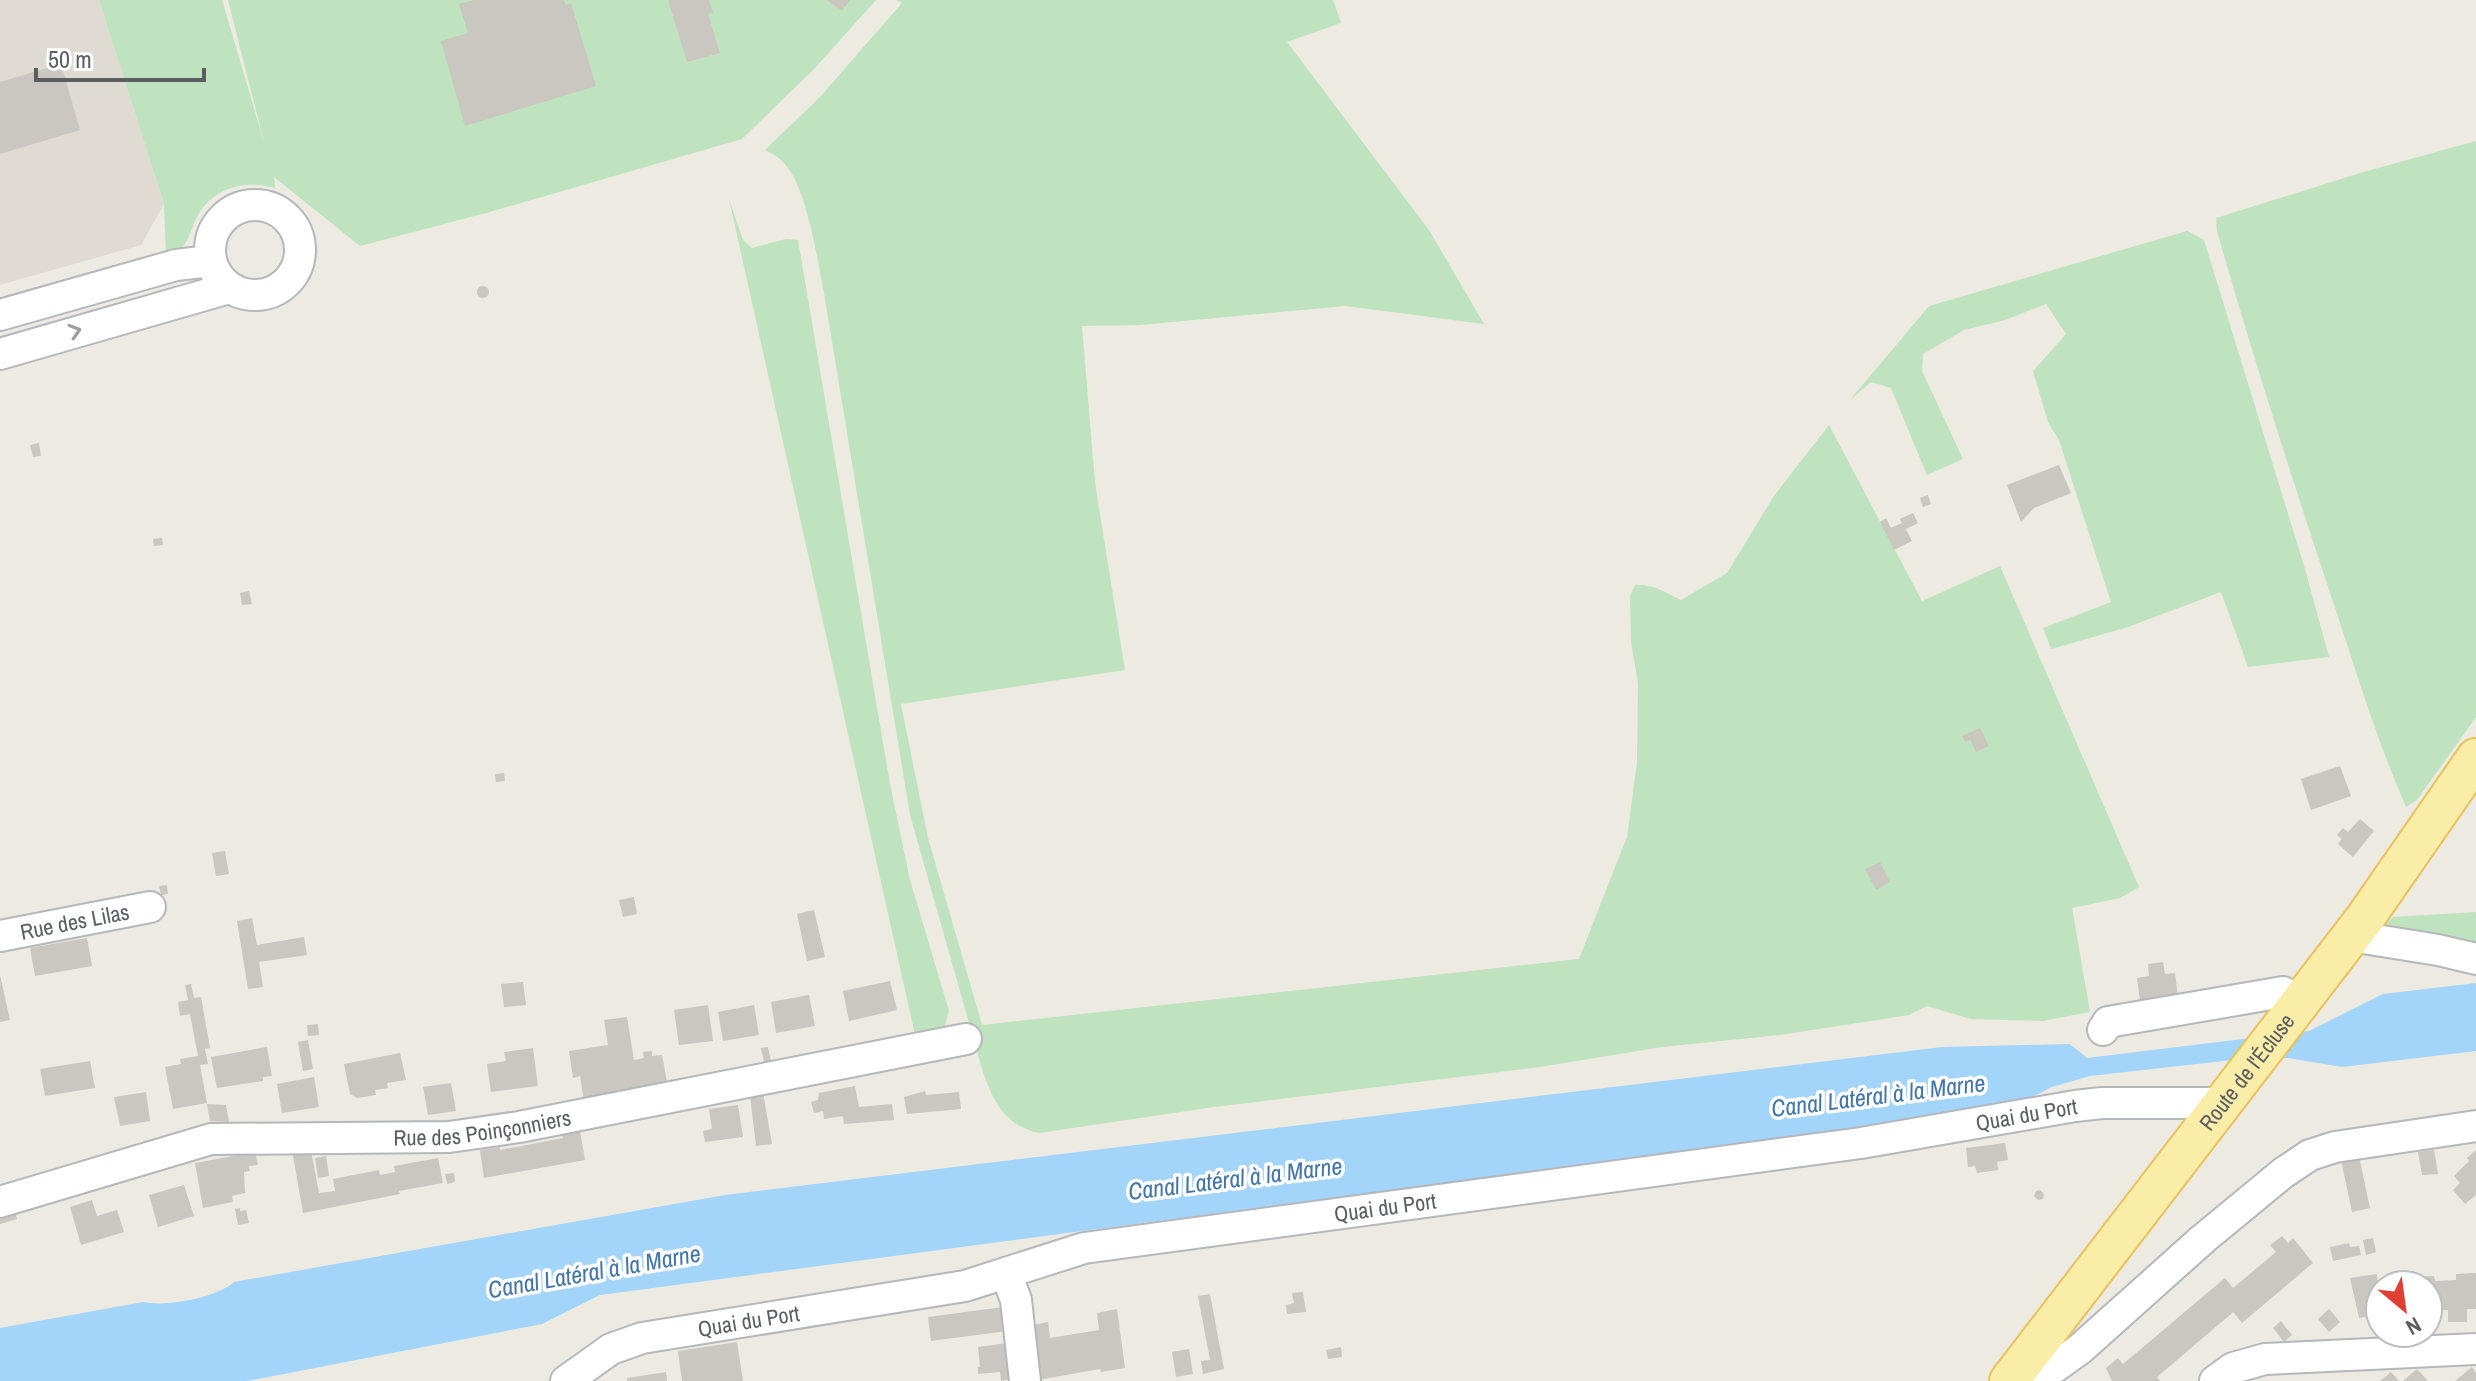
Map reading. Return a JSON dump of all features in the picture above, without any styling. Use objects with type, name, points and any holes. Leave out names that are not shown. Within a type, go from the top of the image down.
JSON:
[{"type":"main road","name":"Route de l'Écluse","points":[[2009,1381],[2351,936],[2476,758]]},
{"type":"street","points":[[262,204],[279,210],[292,222],[299,238],[300,255],[295,272],[282,286],[265,294],[246,295],[229,288],[217,276],[210,261],[209,243],[216,226],[228,213],[245,205],[262,204]]},
{"type":"street","points":[[0,315],[176,265],[210,261]]},
{"type":"street","points":[[0,354],[229,288]]},
{"type":"street","name":"Rue des Lilas","points":[[0,936],[150,907]]},
{"type":"street","points":[[2351,936],[2476,959]]},
{"type":"street","points":[[2103,1030],[2108,1022],[2283,992],[2301,1002]]},
{"type":"street","name":"Rue des Poinçonniers","points":[[0,1202],[211,1139],[463,1135],[592,1113],[966,1039]]},
{"type":"street","name":"Quai du Port","points":[[566,1381],[611,1349],[642,1338],[965,1286],[1084,1248],[1861,1143],[2075,1106],[2102,1103],[2221,1103]]},
{"type":"street","points":[[2025,1381],[2055,1367],[2080,1349],[2203,1239],[2283,1173],[2310,1155],[2335,1147],[2476,1126]]},
{"type":"street","points":[[1006,1273],[1016,1300],[1025,1381]]},
{"type":"street","points":[[2215,1381],[2233,1368],[2265,1359],[2476,1349]]},
{"type":"shaded area","points":[[0,0],[99,0],[164,204],[141,245],[0,285]]},
{"type":"green space","points":[[99,0],[222,0],[264,142],[228,0],[876,0],[814,69],[742,139],[360,246],[274,177],[275,188],[241,186],[230,188],[211,199],[197,217],[185,243],[166,256],[164,204]]},
{"type":"green space","points":[[896,0],[1333,0],[1341,23],[1287,42],[1429,230],[1484,324],[1345,306],[1140,325],[1082,326],[1095,483],[1125,670],[901,704],[928,838],[982,1025],[1579,959],[1627,837],[1637,763],[1638,683],[1631,642],[1630,596],[1635,585],[1654,587],[1681,600],[1727,573],[1774,496],[1829,425],[1922,601],[2000,566],[2139,887],[2120,898],[2072,908],[2090,1012],[2043,1021],[1971,1019],[1927,1006],[1909,1015],[1780,1035],[1662,1047],[1540,1067],[1214,1107],[1039,1133],[1009,1118],[997,1103],[983,1072],[910,815],[810,222],[790,171],[765,150],[820,97],[902,3]]},
{"type":"green space","points":[[2476,141],[2476,717],[2417,800],[2406,807],[2375,729],[2301,505],[2230,277],[2216,218]]},
{"type":"green space","points":[[729,199],[743,240],[752,248],[786,239],[798,240],[890,784],[910,880],[949,1011],[944,1029],[915,1035]]},
{"type":"green space","points":[[2187,231],[2204,240],[2329,657],[2248,667],[2221,592],[2128,627],[2051,649],[2043,628],[2111,602],[2059,440],[2048,422],[2033,371],[2066,334],[2046,304],[2005,320],[1964,330],[1923,354],[1922,371],[1963,459],[1927,475],[1891,388],[1871,382],[1849,401],[1929,306]]},
{"type":"green space","points":[[2476,912],[2476,944],[2443,935],[2379,932],[2393,917]]},
{"type":"water","name":"Canal Latéral à la Marne","points":[[2476,983],[2476,1051],[2342,1067],[2288,1058],[2232,1060],[2090,1076],[2052,1087],[2011,1108],[600,1295],[542,1324],[247,1381],[0,1381],[0,1328],[143,1302],[190,1300],[215,1293],[234,1282],[725,1195],[1942,1047],[2070,1044],[2087,1058],[2309,1031],[2383,994]]},
{"type":"building","points":[[474,0],[564,0],[566,5],[571,3],[596,86],[465,126],[441,41],[468,33],[459,4]]},
{"type":"building","points":[[668,0],[709,0],[713,13],[708,14],[720,53],[687,62]]},
{"type":"building","points":[[827,0],[850,0],[842,11]]},
{"type":"building","points":[[61,64],[80,130],[0,154],[0,82]]},
{"type":"building","points":[[483,286],[489,292],[483,298],[477,292]]},
{"type":"building","points":[[39,443],[41,456],[33,457],[30,445]]},
{"type":"building","points":[[2059,465],[2071,493],[2034,508],[2021,522],[2007,485]]},
{"type":"building","points":[[1928,495],[1931,504],[1923,507],[1920,498]]},
{"type":"building","points":[[1913,513],[1918,523],[1906,529],[1912,541],[1894,550],[1880,522],[1886,518],[1891,528]]},
{"type":"building","points":[[162,538],[163,545],[154,546],[153,539]]},
{"type":"building","points":[[249,591],[252,604],[242,605],[240,593]]},
{"type":"building","points":[[1980,728],[1989,746],[1976,752],[1970,740],[1965,742],[1962,736]]},
{"type":"building","points":[[2340,766],[2351,796],[2311,810],[2301,779]]},
{"type":"building","points":[[504,773],[505,781],[496,782],[495,774]]},
{"type":"building","points":[[2360,819],[2374,831],[2353,857],[2338,844],[2342,839],[2337,835],[2343,828],[2348,832]]},
{"type":"building","points":[[225,851],[229,874],[216,876],[212,853]]},
{"type":"building","points":[[1880,862],[1890,882],[1876,890],[1865,869]]},
{"type":"building","points":[[167,885],[168,894],[161,895],[159,886]]},
{"type":"building","points":[[634,897],[637,914],[623,917],[619,900]]},
{"type":"building","points":[[814,910],[825,957],[807,961],[797,914]]},
{"type":"building","points":[[252,918],[257,945],[304,937],[307,955],[259,962],[263,987],[248,989],[237,921]]},
{"type":"building","points":[[87,938],[92,966],[35,976],[30,948]]},
{"type":"building","points":[[2163,962],[2165,974],[2175,973],[2178,997],[2140,1001],[2137,978],[2149,976],[2148,964]]},
{"type":"building","points":[[0,975],[10,1020],[0,1022]]},
{"type":"building","points":[[890,981],[897,1010],[849,1021],[843,991]]},
{"type":"building","points":[[523,982],[526,1005],[504,1007],[501,984]]},
{"type":"building","points":[[191,984],[194,998],[201,997],[210,1048],[205,1049],[208,1064],[200,1065],[207,1103],[173,1109],[165,1067],[181,1064],[180,1059],[198,1056],[190,1014],[180,1016],[178,1002],[188,1000],[185,985]]},
{"type":"building","points":[[809,995],[815,1026],[776,1033],[771,1002]]},
{"type":"building","points":[[708,1005],[713,1041],[679,1045],[674,1010]]},
{"type":"building","points":[[754,1005],[759,1035],[723,1041],[718,1012]]},
{"type":"building","points":[[627,1017],[634,1060],[644,1058],[643,1052],[652,1051],[652,1056],[662,1055],[667,1082],[584,1101],[580,1076],[573,1078],[569,1051],[608,1045],[604,1020]]},
{"type":"building","points":[[318,1024],[319,1035],[308,1036],[307,1025]]},
{"type":"building","points":[[308,1040],[313,1069],[303,1071],[298,1042]]},
{"type":"building","points":[[267,1047],[272,1076],[263,1077],[263,1081],[217,1088],[211,1057]]},
{"type":"building","points":[[768,1047],[771,1061],[764,1062],[761,1048]]},
{"type":"building","points":[[533,1048],[538,1086],[491,1092],[487,1064],[506,1061],[504,1052]]},
{"type":"building","points":[[400,1053],[406,1080],[387,1083],[388,1088],[375,1090],[376,1095],[357,1098],[350,1094],[344,1064]]},
{"type":"building","points":[[90,1061],[95,1088],[45,1096],[40,1069]]},
{"type":"building","points":[[314,1077],[319,1107],[282,1113],[277,1084]]},
{"type":"building","points":[[451,1083],[456,1111],[428,1115],[423,1087]]},
{"type":"building","points":[[855,1086],[859,1107],[892,1104],[894,1120],[844,1124],[843,1116],[824,1119],[823,1111],[814,1113],[811,1102],[818,1100],[819,1093]]},
{"type":"building","points":[[925,1091],[926,1095],[959,1092],[961,1109],[907,1114],[904,1097]]},
{"type":"building","points":[[146,1092],[150,1121],[120,1126],[114,1097]]},
{"type":"building","points":[[763,1093],[772,1144],[756,1146],[750,1096]]},
{"type":"building","points":[[207,1104],[226,1105],[229,1122],[210,1121]]},
{"type":"building","points":[[738,1105],[743,1137],[705,1142],[703,1131],[712,1129],[709,1109]]},
{"type":"building","points":[[580,1131],[585,1160],[484,1178],[480,1150],[500,1147],[500,1150],[563,1138],[562,1135]]},
{"type":"building","points":[[2005,1143],[2008,1160],[1997,1162],[1998,1170],[1977,1173],[1975,1166],[1968,1167],[1966,1148]]},
{"type":"building","points":[[292,1150],[311,1151],[319,1193],[335,1191],[333,1179],[379,1170],[380,1175],[395,1172],[394,1166],[438,1158],[443,1183],[303,1213]]},
{"type":"building","points":[[2434,1150],[2438,1174],[2422,1175],[2418,1152]]},
{"type":"building","points":[[2476,1150],[2476,1195],[2465,1204],[2453,1190],[2460,1183],[2454,1176]]},
{"type":"building","points":[[255,1152],[258,1165],[249,1166],[250,1171],[244,1172],[245,1193],[232,1196],[233,1202],[203,1208],[195,1163]]},
{"type":"building","points":[[326,1156],[329,1176],[318,1178],[315,1158]]},
{"type":"building","points":[[2359,1156],[2370,1208],[2352,1212],[2341,1160]]},
{"type":"building","points":[[454,1173],[455,1182],[447,1184],[445,1174]]},
{"type":"building","points":[[184,1185],[194,1216],[158,1227],[149,1195]]},
{"type":"building","points":[[2040,1190],[2044,1194],[2043,1199],[2038,1200],[2034,1196]]},
{"type":"building","points":[[92,1200],[97,1216],[117,1210],[124,1232],[81,1245],[70,1207]]},
{"type":"building","points":[[240,1208],[240,1211],[246,1210],[249,1223],[238,1225],[235,1209]]},
{"type":"building","points":[[15,1210],[17,1219],[0,1224],[0,1214]]},
{"type":"building","points":[[2282,1236],[2288,1243],[2293,1238],[2313,1263],[2242,1323],[2233,1312],[2157,1377],[2160,1381],[2112,1381],[2106,1368],[2118,1358],[2123,1364],[2225,1278],[2233,1288],[2276,1252],[2270,1245]]},
{"type":"building","points":[[2373,1238],[2376,1252],[2366,1255],[2363,1240]]},
{"type":"building","points":[[2349,1243],[2350,1247],[2359,1246],[2361,1255],[2333,1261],[2330,1247]]},
{"type":"building","points":[[2476,1273],[2476,1309],[2467,1309],[2467,1322],[2448,1322],[2448,1310],[2444,1310],[2444,1281],[2456,1280],[2456,1274]]},
{"type":"building","points":[[2364,1276],[2364,1317],[2359,1318],[2350,1278]]},
{"type":"building","points":[[1303,1292],[1306,1312],[1287,1314],[1286,1305],[1294,1303],[1292,1293]]},
{"type":"building","points":[[1210,1294],[1224,1369],[1203,1374],[1201,1361],[1210,1360],[1198,1296]]},
{"type":"building","points":[[1003,1307],[1007,1331],[931,1341],[928,1317]]},
{"type":"building","points":[[1117,1309],[1125,1368],[1101,1372],[1100,1369],[1038,1380],[1029,1326],[1048,1322],[1050,1338],[1099,1330],[1097,1313]]},
{"type":"building","points":[[2329,1309],[2340,1322],[2329,1332],[2318,1319]]},
{"type":"building","points":[[2281,1321],[2292,1335],[2284,1342],[2273,1328]]},
{"type":"building","points":[[737,1342],[743,1381],[682,1381],[678,1351]]},
{"type":"building","points":[[1008,1343],[1013,1379],[1001,1381],[1000,1372],[978,1374],[978,1347]]},
{"type":"building","points":[[1341,1347],[1342,1357],[1328,1359],[1326,1350]]},
{"type":"building","points":[[1189,1349],[1193,1374],[1176,1377],[1172,1352]]},
{"type":"building","points":[[2472,1367],[2476,1381],[2455,1381]]},
{"type":"building","points":[[2417,1369],[2428,1381],[2403,1381]]},
{"type":"building","points":[[666,1372],[667,1381],[627,1381],[627,1378]]},
{"type":"building","points":[[2391,1372],[2399,1381],[2380,1381]]}]
